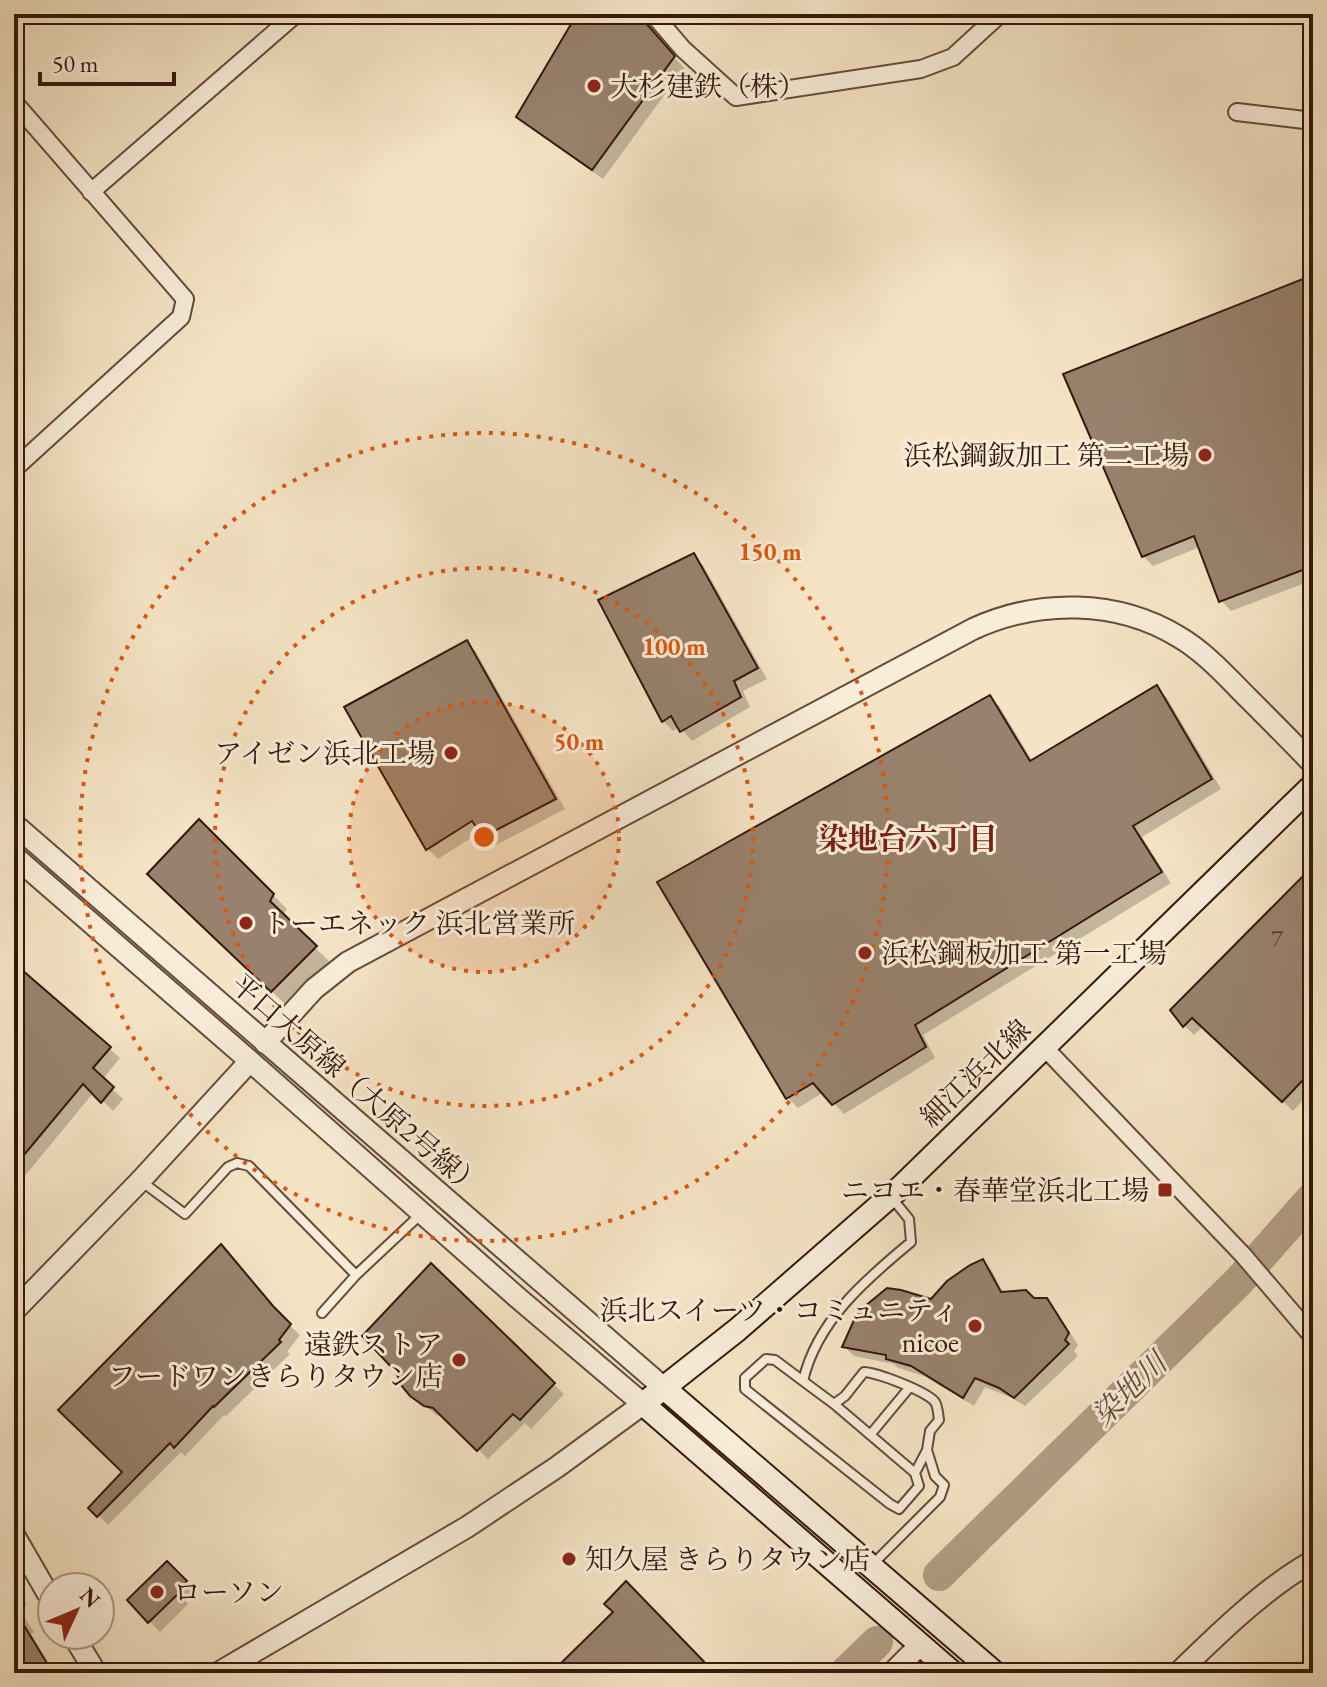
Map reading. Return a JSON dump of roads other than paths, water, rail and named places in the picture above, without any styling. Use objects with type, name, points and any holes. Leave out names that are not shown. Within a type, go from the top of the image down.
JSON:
[{"type":"main road","name":"細江浜北線","points":[[643,1404],[737,1330],[891,1196],[1313,785]]},
{"type":"main road","points":[[664,1388],[995,1673]]},
{"type":"main road","points":[[643,1404],[953,1673]]},
{"type":"street","points":[[91,192],[296,14]]},
{"type":"street","points":[[653,14],[683,49],[736,97],[921,69],[953,57],[1000,14]]},
{"type":"street","points":[[14,102],[185,299],[181,317],[14,469]]},
{"type":"street","points":[[1237,112],[1313,121]]},
{"type":"street","points":[[265,1043],[314,989],[348,962],[973,629],[1011,615],[1054,607],[1075,607],[1122,614],[1162,628],[1191,645],[1222,671],[1313,764]]},
{"type":"street","name":"平口大原線（大原2号線）","points":[[14,824],[664,1388]]},
{"type":"street","name":"平口大原線（大原2号線）","points":[[14,856],[643,1404]]},
{"type":"street","points":[[1044,1047],[1243,1255],[1313,1337]]},
{"type":"street","points":[[14,1311],[141,1180],[250,1061]]},
{"type":"street","points":[[218,1673],[467,1527],[643,1404]]},
{"type":"street","points":[[14,1535],[36,1573]]},
{"type":"street","points":[[1178,1673],[1252,1604],[1313,1561]]},
{"type":"street","points":[[892,1673],[913,1638]]},
{"type":"street","points":[[83,1651],[96,1673]]},
{"type":"lane","points":[[141,1180],[185,1214],[228,1167],[237,1163],[249,1166],[356,1275]]},
{"type":"lane","points":[[803,1381],[813,1350],[825,1328],[850,1297],[911,1242],[909,1219],[891,1196]]},
{"type":"lane","points":[[322,1313],[356,1275],[422,1213]]},
{"type":"lane","points":[[766,1359],[775,1360],[803,1381],[915,1473],[919,1486],[899,1509],[745,1389],[745,1378],[766,1359]]},
{"type":"lane","points":[[834,1404],[845,1396],[864,1372],[891,1379],[931,1398],[937,1405],[939,1420],[930,1431],[927,1450],[915,1473]]},
{"type":"lane","points":[[870,1435],[909,1388]]},
{"type":"lane","points":[[870,1566],[940,1497],[944,1485],[935,1476],[927,1450]]},
{"type":"waterway","name":"染地川","points":[[939,1575],[1239,1281],[1313,1197]]},
{"type":"waterway","name":"染地川","points":[[845,1673],[877,1642]]},
{"type":"place","name":"大杉建鉄（株）","points":[[594,86]]},
{"type":"place","name":"浜松鋼鈑加工 第二工場","points":[[1205,455]]},
{"type":"place","name":"アイゼン浜北工場","points":[[451,753]]},
{"type":"place","name":"トーエネック 浜北営業所","points":[[246,923]]},
{"type":"place","name":"浜松鋼板加工 第一工場","points":[[865,953]]},
{"type":"place","name":"ニコエ・春華堂浜北工場","points":[[1165,1190]]},
{"type":"place","name":"浜北スイーツ・コミュニティ nicoe","points":[[975,1326]]},
{"type":"place","name":"遠鉄ストア フードワンきらりタウン店","points":[[459,1360]]},
{"type":"place","name":"知久屋 きらりタウン店","points":[[569,1559]]},
{"type":"place","name":"ローソン","points":[[157,1592]]},
{"type":"district","name":"染地台六丁目","points":[[908,838]]}]
